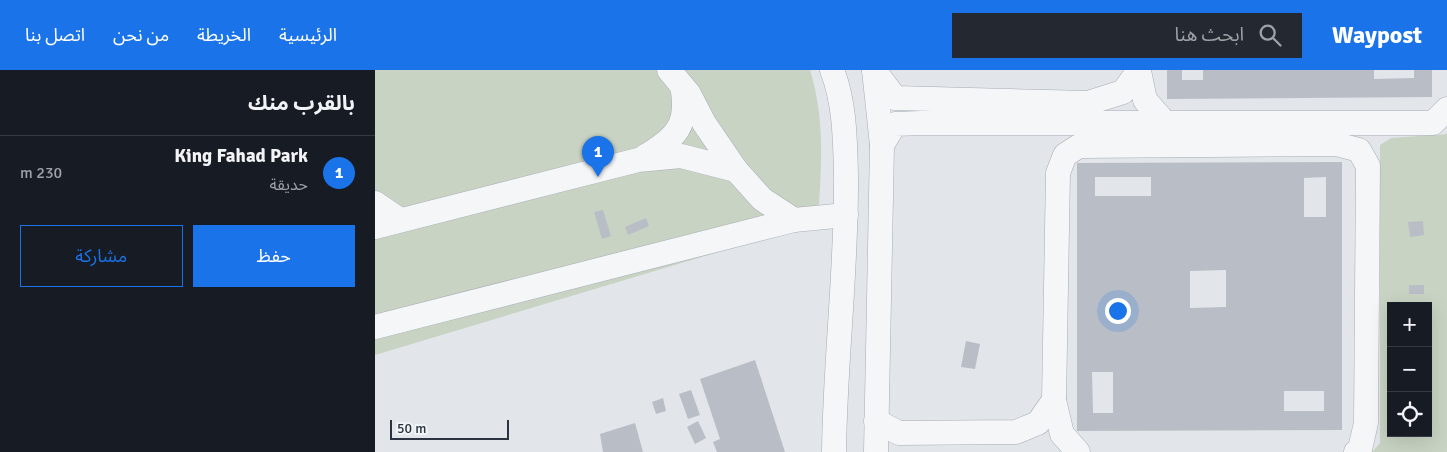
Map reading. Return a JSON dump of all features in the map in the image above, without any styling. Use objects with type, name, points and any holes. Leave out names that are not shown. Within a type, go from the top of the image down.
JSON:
[{"type":"street","points":[[832,70],[837,83],[845,125],[846,215],[834,452]]},
{"type":"street","points":[[874,70],[895,98],[1088,104],[1123,92],[1139,70]]},
{"type":"street","points":[[874,70],[882,145],[875,452]]},
{"type":"street","points":[[1139,70],[1145,100],[1166,124]]},
{"type":"street","points":[[675,77],[736,170],[762,198],[794,220]]},
{"type":"street","points":[[638,160],[668,143],[678,129],[684,113],[685,101],[675,77]]},
{"type":"street","points":[[882,145],[895,124],[921,122],[1166,124],[1433,123],[1447,109]]},
{"type":"street","points":[[1078,452],[1062,434],[1054,400],[1058,173],[1065,154],[1079,146],[1336,144],[1359,150],[1368,166],[1366,424],[1360,449],[1356,452]]},
{"type":"street","points":[[375,227],[638,160],[681,156],[736,170]]},
{"type":"street","points":[[748,233],[756,226],[763,209],[762,198]]},
{"type":"street","points":[[375,203],[400,220]]},
{"type":"street","points":[[375,327],[794,220],[846,215]]},
{"type":"street","points":[[876,421],[899,433],[1017,432],[1038,423],[1054,400]]},
{"type":"green space","points":[[375,70],[810,70],[818,108],[821,146],[818,222],[375,355]]},
{"type":"green space","points":[[1447,134],[1447,452],[1372,452],[1380,443],[1380,145],[1391,138]]},
{"type":"building","points":[[1167,70],[1182,70],[1182,80],[1203,80],[1203,70],[1374,70],[1374,79],[1414,78],[1414,70],[1432,70],[1432,97],[1167,99]]},
{"type":"building","points":[[1342,162],[1342,430],[1077,431],[1077,163]],"holes":[[[1095,177],[1151,177],[1151,196],[1095,196]],[[1326,177],[1326,217],[1304,217],[1304,178]],[[1226,270],[1226,307],[1190,308],[1190,271]],[[1092,372],[1113,372],[1113,413],[1093,413]],[[1284,391],[1324,391],[1324,411],[1284,411]]]},
{"type":"building","points":[[603,210],[611,236],[602,239],[594,212]]},
{"type":"building","points":[[646,218],[649,226],[628,235],[625,227]]},
{"type":"building","points":[[1423,221],[1424,235],[1410,237],[1408,222]]},
{"type":"building","points":[[1409,285],[1424,285],[1424,294],[1409,294]]},
{"type":"building","points":[[966,341],[980,344],[975,369],[961,367]]},
{"type":"building","points":[[755,360],[785,452],[717,452],[713,442],[720,439],[700,379]]},
{"type":"building","points":[[691,390],[700,415],[688,419],[679,394]]},
{"type":"building","points":[[663,398],[666,411],[656,414],[652,402]]},
{"type":"building","points":[[698,421],[706,438],[695,444],[687,427]]},
{"type":"building","points":[[635,423],[643,452],[603,452],[600,434]]},
{"type":"place","name":"King Fahad Park","points":[[598,177]]}]
